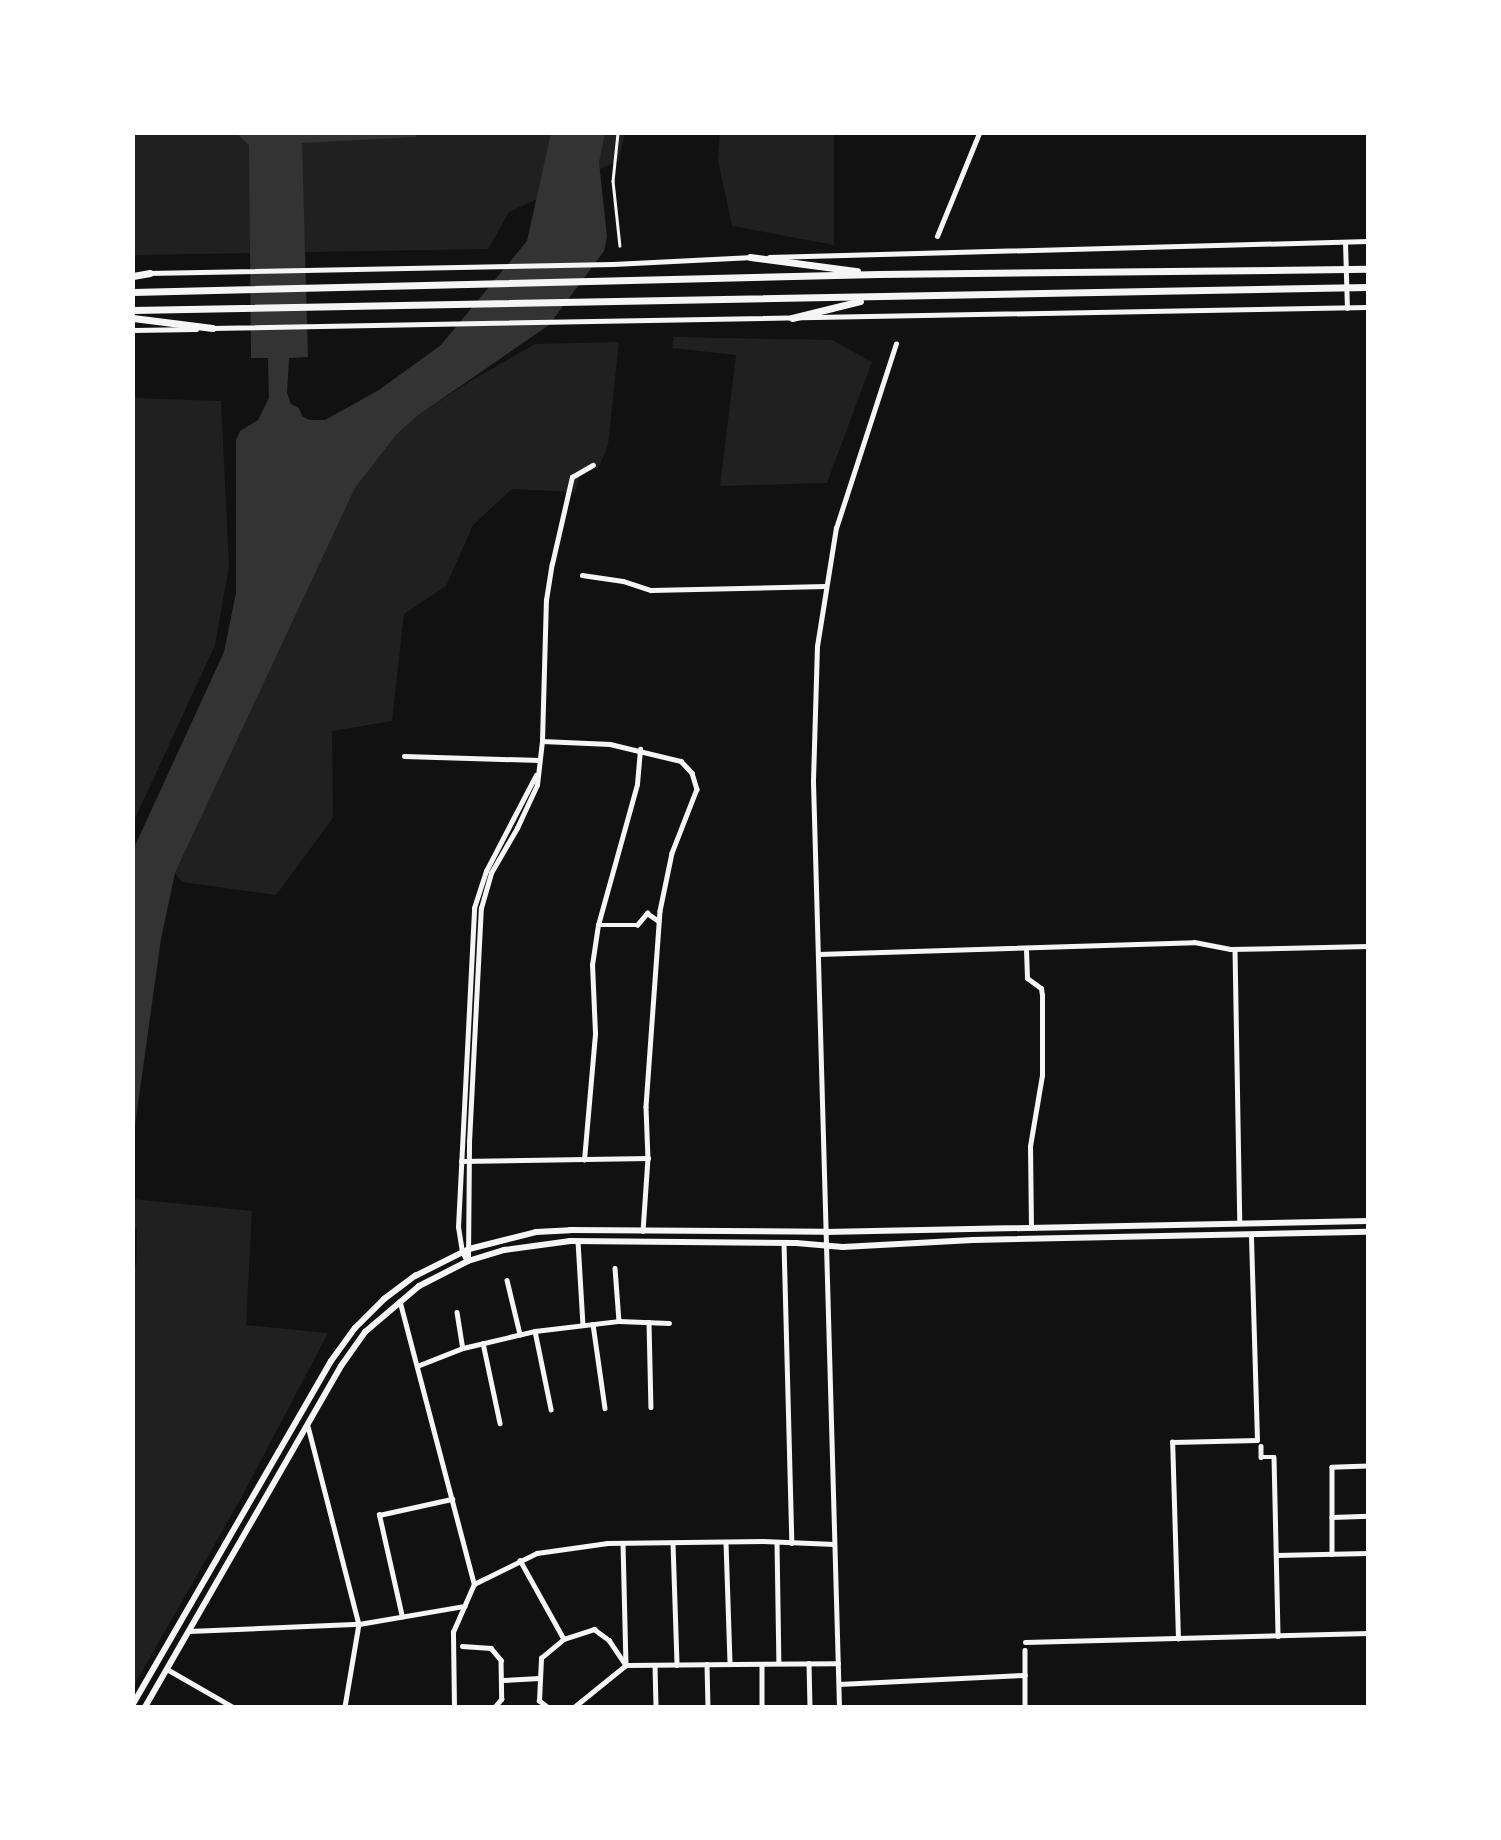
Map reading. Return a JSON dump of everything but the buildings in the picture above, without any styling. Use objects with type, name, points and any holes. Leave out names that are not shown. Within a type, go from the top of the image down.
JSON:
[{"type":"highway","points":[[750,257],[878,274]]},
{"type":"highway","points":[[133,292],[605,283],[878,274],[1368,269]]},
{"type":"highway","points":[[133,275],[150,273]]},
{"type":"highway","points":[[133,310],[1368,287]]},
{"type":"highway","points":[[792,318],[875,298]]},
{"type":"highway","points":[[133,318],[212,328]]},
{"type":"main road","points":[[133,1704],[339,1350],[355,1328],[384,1299],[415,1276],[469,1249],[536,1232],[825,1232],[1368,1222]]},
{"type":"main road","points":[[145,1707],[307,1425],[365,1332],[419,1286],[468,1261],[515,1248],[578,1241],[784,1243],[825,1246],[1368,1232]]},
{"type":"street","points":[[937,236],[979,133]]},
{"type":"street","points":[[150,273],[613,264],[750,257],[1368,241]]},
{"type":"street","points":[[1345,242],[1347,308]]},
{"type":"street","points":[[133,330],[1368,307]]},
{"type":"street","points":[[839,1707],[813,780],[817,646],[836,528],[896,343]]},
{"type":"street","points":[[468,1261],[466,1225],[481,908],[491,873],[517,828],[537,785],[542,741],[547,600],[552,564],[572,477],[581,468],[593,465]]},
{"type":"street","points":[[582,575],[623,581],[650,590],[825,586]]},
{"type":"street","points":[[542,741],[610,744],[640,749],[681,761],[692,773],[697,789],[672,853],[660,921],[646,1107],[648,1158],[643,1231]]},
{"type":"street","points":[[584,1160],[595,1032],[592,965],[598,925],[637,784],[640,749]]},
{"type":"street","points":[[404,756],[539,760]]},
{"type":"street","points":[[468,1261],[462,1252],[458,1227],[474,908],[485,871],[537,774]]},
{"type":"street","points":[[598,925],[637,925],[647,913],[660,921]]},
{"type":"street","points":[[818,954],[1194,942],[1235,949],[1368,946]]},
{"type":"street","points":[[1026,949],[1027,978],[1041,988],[1042,995],[1042,1075],[1030,1146],[1031,1227]]},
{"type":"street","points":[[1235,949],[1240,1223]]},
{"type":"street","points":[[461,1161],[648,1158]]},
{"type":"street","points":[[1178,1639],[1172,1442],[1257,1440],[1251,1235]]},
{"type":"street","points":[[578,1241],[583,1325]]},
{"type":"street","points":[[784,1243],[792,1542]]},
{"type":"street","points":[[615,1268],[619,1321]]},
{"type":"street","points":[[507,1280],[520,1334]]},
{"type":"street","points":[[400,1301],[474,1584],[453,1632],[454,1707]]},
{"type":"street","points":[[457,1312],[463,1348]]},
{"type":"street","points":[[417,1366],[463,1348],[535,1331],[619,1321],[669,1323]]},
{"type":"street","points":[[649,1322],[652,1407]]},
{"type":"street","points":[[593,1324],[605,1408]]},
{"type":"street","points":[[535,1331],[551,1409]]},
{"type":"street","points":[[483,1343],[500,1423]]},
{"type":"street","points":[[307,1425],[359,1624],[345,1707]]},
{"type":"street","points":[[1261,1446],[1261,1457],[1274,1457],[1278,1636]]},
{"type":"street","points":[[1332,1554],[1332,1467],[1368,1466]]},
{"type":"street","points":[[402,1617],[379,1516],[452,1499]]},
{"type":"street","points":[[1332,1517],[1368,1516]]},
{"type":"street","points":[[726,1542],[730,1664]]},
{"type":"street","points":[[776,1542],[779,1663]]},
{"type":"street","points":[[474,1584],[537,1553],[622,1543],[834,1544]]},
{"type":"street","points":[[622,1543],[626,1665]]},
{"type":"street","points":[[673,1543],[677,1665]]},
{"type":"street","points":[[1276,1555],[1368,1553]]},
{"type":"street","points":[[520,1560],[564,1639]]},
{"type":"street","points":[[189,1631],[359,1624],[465,1606]]},
{"type":"street","points":[[547,1707],[539,1701],[541,1658],[564,1639],[594,1629],[609,1640],[626,1665]]},
{"type":"street","points":[[1025,1642],[1368,1633]]},
{"type":"street","points":[[462,1646],[491,1648],[501,1660],[502,1699],[495,1707]]},
{"type":"street","points":[[1025,1650],[1025,1707]]},
{"type":"street","points":[[574,1707],[626,1665],[838,1662]]},
{"type":"street","points":[[809,1663],[810,1707]]},
{"type":"street","points":[[707,1664],[708,1707]]},
{"type":"street","points":[[762,1664],[762,1707]]},
{"type":"street","points":[[655,1665],[656,1707]]},
{"type":"street","points":[[167,1669],[233,1707]]},
{"type":"street","points":[[839,1684],[1025,1675]]},
{"type":"street","points":[[503,1680],[539,1678]]},
{"type":"lane","points":[[618,133],[613,181],[620,246]]},
{"type":"shaded area","points":[[133,133],[625,133],[619,160],[509,212],[488,249],[133,255]]},
{"type":"shaded area","points":[[236,133],[416,133],[416,137],[302,143],[308,357],[289,358],[287,393],[291,404],[299,408],[302,416],[309,420],[325,420],[379,390],[441,345],[527,241],[551,133],[605,133],[599,162],[607,237],[604,251],[549,325],[417,416],[396,435],[355,488],[175,873],[161,939],[133,1140],[133,850],[224,652],[236,593],[236,440],[240,431],[258,420],[269,398],[268,358],[251,358],[249,145]]},
{"type":"shaded area","points":[[720,133],[834,133],[834,245],[732,226],[718,160]]},
{"type":"shaded area","points":[[674,337],[832,340],[872,362],[827,483],[720,486],[736,355],[672,348]]},
{"type":"shaded area","points":[[619,342],[608,445],[599,467],[580,475],[575,492],[512,489],[473,525],[446,586],[404,614],[392,721],[332,731],[333,818],[276,895],[182,882],[175,873],[355,488],[396,435],[417,416],[535,344]]},
{"type":"shaded area","points":[[133,398],[221,401],[229,566],[215,645],[133,823]]},
{"type":"shaded area","points":[[133,1199],[252,1211],[246,1325],[328,1333],[240,1500],[133,1687],[133,1267],[136,1266],[137,1229],[133,1228]]}]
